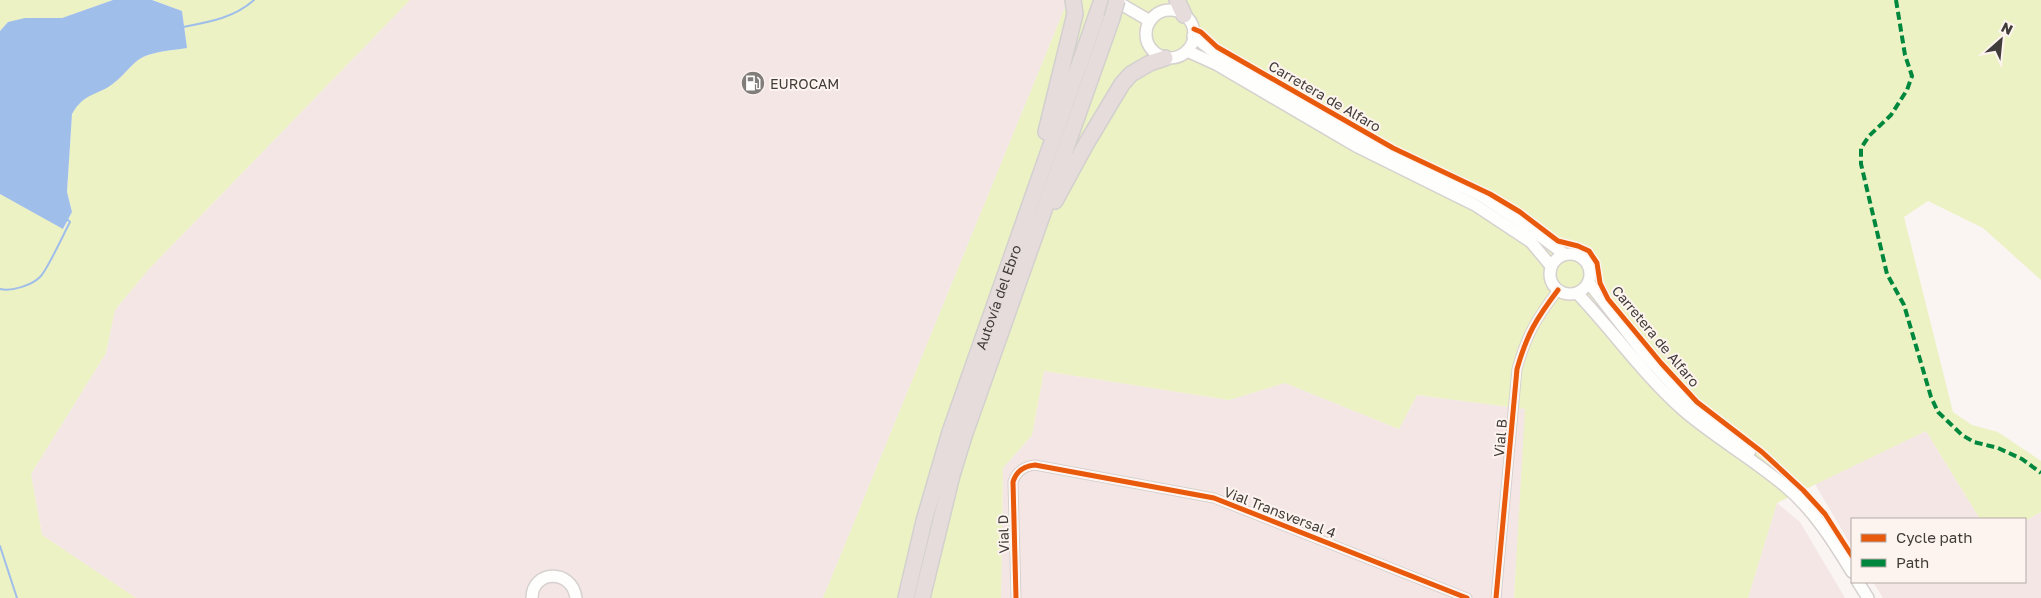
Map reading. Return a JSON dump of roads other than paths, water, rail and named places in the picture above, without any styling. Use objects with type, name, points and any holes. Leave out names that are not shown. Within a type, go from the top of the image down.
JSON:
[{"type":"highway","points":[[1007,269],[1023,204],[1050,118],[1075,14],[1073,0]]},
{"type":"highway","name":"Autovía del Ebro","points":[[906,598],[924,521],[950,432],[1007,269],[1104,10],[1116,0]]},
{"type":"highway","points":[[1177,0],[1184,15]]},
{"type":"highway","name":"Autovía del Ebro","points":[[922,598],[961,444],[1023,267],[1104,10]]},
{"type":"highway","points":[[1023,267],[1036,249],[1050,213],[1077,160],[1122,84],[1131,74],[1150,63],[1165,58]]},
{"type":"main road","points":[[1116,0],[1150,21]]},
{"type":"main road","points":[[1168,10],[1184,15],[1194,29],[1192,44],[1187,51],[1174,58],[1165,58],[1153,51],[1146,38],[1146,28],[1156,14],[1168,10]]},
{"type":"main road","name":"Carretera de Alfaro","points":[[1193,36],[1219,56],[1359,137],[1480,195],[1564,254]]},
{"type":"main road","name":"Carretera de Alfaro","points":[[1187,51],[1216,64],[1356,146],[1475,206],[1530,242],[1551,266]]},
{"type":"main road","points":[[1564,254],[1576,254],[1586,260],[1591,271],[1589,282],[1584,289],[1577,293],[1567,294],[1558,290],[1551,280],[1551,266],[1556,259],[1564,254]]},
{"type":"main road","name":"Carretera de Alfaro","points":[[1589,282],[1645,355],[1690,404],[1775,471],[1802,496],[1825,524],[1851,564]]},
{"type":"main road","name":"Carretera de Alfaro","points":[[1577,293],[1605,322],[1659,386],[1682,408],[1710,432],[1798,497],[1822,527],[1851,570]]},
{"type":"main road","points":[[532,598],[535,586],[541,580],[549,576],[558,576],[565,578],[572,584],[576,598]]},
{"type":"main road","points":[[1859,583],[1868,598]]},
{"type":"main road","points":[[1863,583],[1872,598]]},
{"type":"street","name":"Vial B","points":[[1496,598],[1517,369],[1525,341],[1538,316],[1558,290]]},
{"type":"street","name":"Vial Transversal 4","points":[[1020,471],[1024,467],[1035,465],[1214,498],[1467,598]]},
{"type":"street","name":"Vial D","points":[[1016,598],[1013,486],[1014,478],[1020,471]]},
{"type":"water","points":[[113,0],[152,0],[182,11],[187,48],[157,52],[143,57],[134,63],[119,79],[82,101],[72,114],[67,192],[72,212],[63,229],[0,194],[0,31],[8,22],[25,18],[62,18]]},
{"type":"waterway","points":[[183,27],[230,15],[254,0]]},
{"type":"waterway","points":[[0,289],[10,290],[21,287],[32,283],[40,277],[70,222],[67,219]]},
{"type":"waterway","points":[[0,546],[17,598]]},
{"type":"place","name":"EUROCAM","points":[[753,83]]}]
